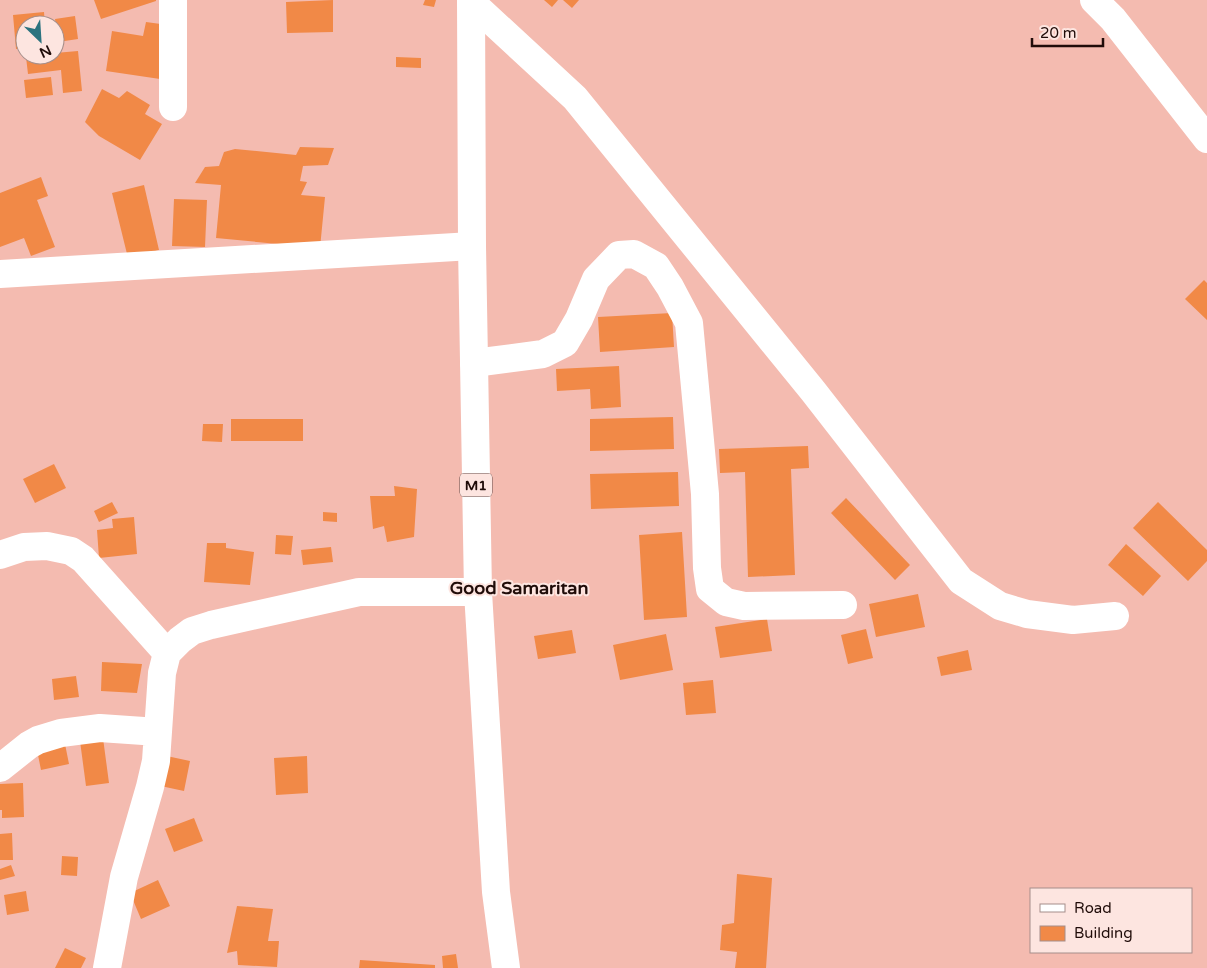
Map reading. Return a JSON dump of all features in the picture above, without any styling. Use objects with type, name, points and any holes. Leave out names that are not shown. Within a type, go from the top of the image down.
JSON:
[{"type":"main road","points":[[173,0],[173,106]]},
{"type":"main road","points":[[1094,0],[1113,19],[1207,139]]},
{"type":"main road","points":[[471,1],[575,98],[812,391],[961,581],[1000,606],[1026,614],[1073,620],[1115,616]]},
{"type":"main road","name":"M1","points":[[471,1],[472,246],[478,592],[496,892],[506,968]]},
{"type":"main road","points":[[0,274],[472,246]]},
{"type":"main road","points":[[474,363],[543,354],[565,343],[579,319],[596,278],[619,255],[634,254],[656,266],[670,287],[688,323],[705,494],[707,568],[710,589],[726,602],[744,606],[843,605]]},
{"type":"main road","points":[[0,555],[24,547],[47,546],[71,551],[83,559],[115,593],[167,654]]},
{"type":"main road","points":[[107,968],[124,877],[156,761],[162,673],[167,654],[180,640],[192,631],[211,625],[359,592],[478,592]]},
{"type":"main road","points":[[0,768],[29,745],[38,740],[61,733],[100,728],[158,732]]},
{"type":"building","points":[[94,0],[156,0],[156,1],[101,19]]},
{"type":"building","points":[[333,0],[333,32],[287,33],[286,2]]},
{"type":"building","points":[[425,0],[436,0],[434,7],[423,5]]},
{"type":"building","points":[[544,0],[558,0],[552,7]]},
{"type":"building","points":[[563,0],[579,0],[572,8]]},
{"type":"building","points":[[44,12],[44,15],[15,15],[15,38],[13,15]]},
{"type":"building","points":[[75,16],[78,39],[65,41],[65,18]]},
{"type":"building","points":[[146,22],[168,25],[160,79],[106,71],[112,31],[143,36]]},
{"type":"building","points":[[78,51],[82,91],[63,93],[61,70],[28,74],[27,65],[65,65],[65,52]]},
{"type":"building","points":[[396,57],[421,58],[421,68],[396,67]]},
{"type":"building","points":[[51,77],[53,95],[26,98],[24,80]]},
{"type":"building","points":[[102,89],[119,98],[127,91],[150,105],[145,114],[162,124],[140,160],[99,136],[85,122]]},
{"type":"building","points":[[300,147],[334,148],[328,165],[303,166],[300,181],[307,182],[301,195],[325,197],[320,248],[216,238],[221,185],[195,183],[205,167],[219,166],[224,152],[235,149],[296,155]]},
{"type":"building","points":[[41,177],[48,196],[37,200],[55,247],[31,256],[24,238],[0,247],[0,193]]},
{"type":"building","points":[[144,185],[159,250],[128,258],[112,193]]},
{"type":"building","points":[[174,199],[207,200],[205,247],[172,246]]},
{"type":"building","points":[[1204,280],[1207,283],[1207,320],[1185,299]]},
{"type":"building","points":[[672,313],[674,347],[600,352],[598,317]]},
{"type":"building","points":[[619,366],[621,407],[591,409],[590,389],[557,391],[556,369]]},
{"type":"building","points":[[673,417],[674,449],[590,451],[590,419]]},
{"type":"building","points":[[231,419],[303,419],[303,441],[231,441]]},
{"type":"building","points":[[203,424],[223,424],[222,442],[202,441]]},
{"type":"building","points":[[808,446],[809,468],[791,469],[795,575],[748,577],[745,472],[720,473],[719,449]]},
{"type":"building","points":[[54,464],[66,488],[35,503],[23,479]]},
{"type":"building","points":[[678,472],[679,506],[591,509],[590,474]]},
{"type":"building","points":[[394,486],[417,489],[414,537],[387,542],[384,526],[373,529],[370,496],[395,496]]},
{"type":"building","points":[[846,498],[910,565],[895,580],[831,513]]},
{"type":"building","points":[[112,502],[118,513],[99,522],[94,511]]},
{"type":"building","points":[[1158,502],[1207,550],[1207,561],[1188,581],[1133,528]]},
{"type":"building","points":[[323,512],[337,513],[337,522],[323,521]]},
{"type":"building","points":[[134,517],[137,554],[99,558],[97,530],[113,528],[112,519]]},
{"type":"building","points":[[682,532],[687,617],[644,620],[639,535]]},
{"type":"building","points":[[276,535],[293,536],[291,555],[275,554]]},
{"type":"building","points":[[207,543],[226,543],[226,548],[254,552],[250,585],[204,582]]},
{"type":"building","points":[[1126,544],[1161,576],[1143,596],[1108,565]]},
{"type":"building","points":[[331,547],[333,562],[303,565],[301,550]]},
{"type":"building","points":[[918,594],[925,627],[876,637],[869,604]]},
{"type":"building","points":[[767,619],[772,651],[720,658],[715,627]]},
{"type":"building","points":[[866,629],[873,658],[848,664],[841,635]]},
{"type":"building","points":[[572,630],[576,653],[538,659],[534,636]]},
{"type":"building","points":[[666,634],[673,670],[620,680],[613,645]]},
{"type":"building","points":[[968,650],[972,670],[941,676],[937,657]]},
{"type":"building","points":[[102,662],[142,664],[137,693],[101,691]]},
{"type":"building","points":[[76,676],[79,697],[54,700],[52,679]]},
{"type":"building","points":[[713,680],[716,713],[686,715],[683,683]]},
{"type":"building","points":[[103,738],[109,783],[86,786],[80,741]]},
{"type":"building","points":[[64,739],[69,764],[41,770],[36,745]]},
{"type":"building","points":[[162,755],[190,761],[184,791],[156,785]]},
{"type":"building","points":[[307,756],[308,793],[276,795],[274,758]]},
{"type":"building","points":[[23,783],[24,817],[2,818],[2,810],[0,810],[0,784]]},
{"type":"building","points":[[194,818],[203,841],[174,852],[165,829]]},
{"type":"building","points":[[12,833],[13,860],[0,860],[0,834]]},
{"type":"building","points":[[62,856],[78,857],[77,876],[61,875]]},
{"type":"building","points":[[11,865],[15,876],[0,880],[0,869]]},
{"type":"building","points":[[737,874],[772,878],[766,968],[735,968],[737,952],[720,950],[722,925],[734,923]]},
{"type":"building","points":[[158,880],[170,906],[141,919],[130,893]]},
{"type":"building","points":[[26,891],[29,911],[7,915],[4,895]]},
{"type":"building","points":[[237,906],[273,909],[268,941],[279,941],[277,967],[238,965],[237,951],[227,953]]},
{"type":"building","points":[[65,948],[86,958],[81,968],[55,968]]},
{"type":"building","points":[[456,954],[458,968],[443,968],[442,956]]},
{"type":"building","points":[[360,960],[435,965],[435,968],[359,968]]},
{"type":"district","name":"Good Samaritan","points":[[519,588]]}]
